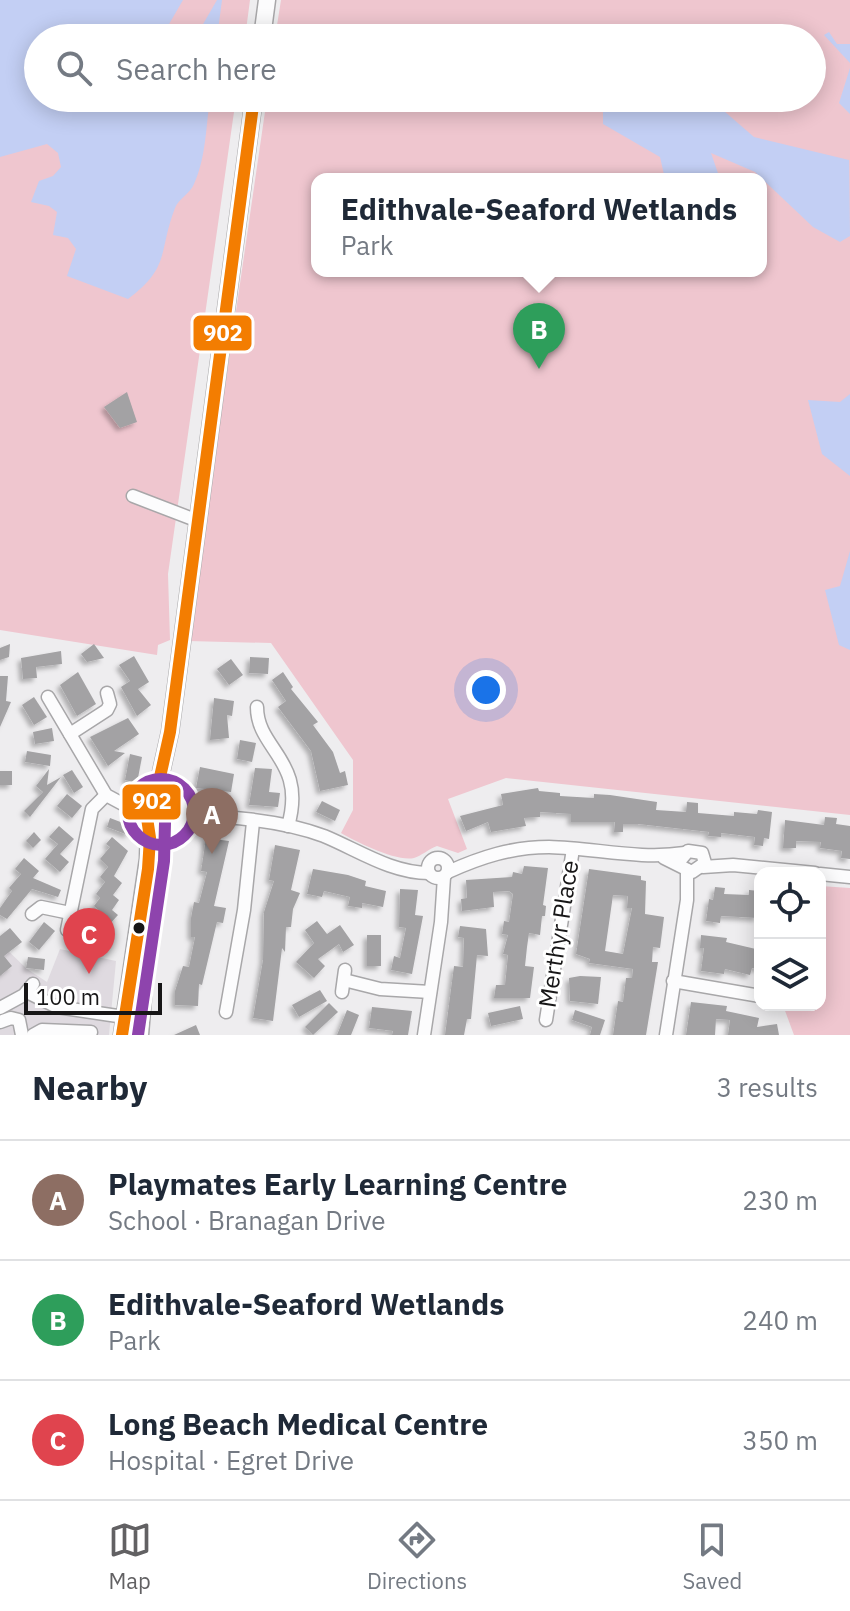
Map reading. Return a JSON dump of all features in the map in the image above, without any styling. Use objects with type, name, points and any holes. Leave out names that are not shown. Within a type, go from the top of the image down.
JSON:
[{"type":"highway","points":[[264,24],[267,0]]},
{"type":"highway","points":[[132,1027],[148,859],[161,811],[252,112]]},
{"type":"street","points":[[133,496],[198,521]]},
{"type":"street","points":[[70,734],[107,710],[110,704],[107,693]]},
{"type":"street","points":[[48,697],[106,795],[126,805],[288,826],[398,866],[439,871],[518,849],[573,849],[661,857],[693,864],[754,867]]},
{"type":"street","points":[[257,707],[261,726],[289,773],[293,804],[288,826]]},
{"type":"street","points":[[67,930],[92,809],[106,795]]},
{"type":"street","points":[[226,1012],[233,981],[253,822]]},
{"type":"street","name":"Merthyr Place","points":[[546,1020],[573,849]]},
{"type":"street","points":[[666,1035],[693,864]]},
{"type":"street","points":[[424,1035],[443,904],[439,871]]},
{"type":"street","points":[[826,874],[850,877]]},
{"type":"street","points":[[32,914],[41,907],[70,913]]},
{"type":"street","points":[[344,981],[387,990],[430,992]]},
{"type":"street","points":[[673,981],[754,995]]},
{"type":"street","points":[[0,1008],[30,988],[53,1007],[94,1013],[132,1027]]},
{"type":"street","points":[[33,1035],[42,1030],[91,1034],[94,1013]]},
{"type":"street","points":[[0,1022],[11,1018],[19,1020],[22,1035]]},
{"type":"shaded area","points":[[0,0],[250,0],[247,24],[24,24],[24,112],[234,112],[168,574],[170,640],[158,645],[157,655],[0,630]]},
{"type":"shaded area","points":[[281,0],[850,0],[850,815],[506,778],[448,799],[467,849],[458,853],[437,846],[414,858],[397,857],[341,833],[353,810],[353,760],[271,643],[188,641],[265,112],[826,112],[826,24],[277,24]]},
{"type":"shaded area","points":[[826,886],[850,888],[850,1035],[794,1035],[785,1011],[826,1011]]},
{"type":"shaded area","points":[[0,943],[27,969],[47,982],[60,949],[116,961],[109,1035],[0,1035]]},
{"type":"water","points":[[0,0],[183,0],[169,24],[24,24],[24,112],[208,112],[198,174],[190,191],[175,208],[157,268],[142,288],[128,299],[67,276],[76,249],[68,238],[53,235],[57,212],[49,206],[31,202],[39,181],[53,176],[61,167],[58,153],[47,144],[0,157]]},
{"type":"water","points":[[217,0],[222,0],[219,24],[203,24]]},
{"type":"water","points":[[829,32],[837,44],[850,44],[850,63],[826,37]]},
{"type":"water","points":[[850,68],[850,114],[839,103]]},
{"type":"water","points":[[603,112],[725,112],[754,137],[849,160],[850,236],[840,242],[813,227],[767,183],[767,173],[756,173],[711,153],[718,173],[664,173],[660,157],[603,124]]},
{"type":"water","points":[[850,394],[850,476],[822,454],[808,400],[840,402]]},
{"type":"water","points":[[850,551],[850,650],[839,645],[825,590],[840,586]]},
{"type":"building","points":[[127,392],[137,422],[120,428],[104,407]]},
{"type":"building","points":[[10,644],[9,657],[0,660],[0,648]]},
{"type":"building","points":[[94,644],[104,658],[87,662],[81,654]]},
{"type":"building","points":[[61,651],[62,664],[36,667],[37,678],[23,679],[21,658]]},
{"type":"building","points":[[134,656],[149,682],[138,689],[151,705],[137,716],[121,687],[130,681],[119,665]]},
{"type":"building","points":[[250,657],[269,658],[268,674],[249,673]]},
{"type":"building","points":[[231,659],[243,675],[229,685],[217,669]]},
{"type":"building","points":[[78,672],[96,704],[77,716],[60,685]]},
{"type":"building","points":[[283,672],[293,687],[291,689],[318,722],[313,725],[333,752],[340,773],[345,771],[348,785],[320,791],[311,751],[278,707],[286,701],[272,680]]},
{"type":"building","points":[[0,676],[8,676],[6,701],[11,702],[0,727]]},
{"type":"building","points":[[34,697],[47,717],[34,725],[22,705]]},
{"type":"building","points":[[214,698],[234,701],[232,716],[227,715],[229,738],[210,740]]},
{"type":"building","points":[[128,718],[139,734],[114,751],[125,753],[108,766],[90,737]]},
{"type":"building","points":[[52,728],[54,741],[35,744],[33,732]]},
{"type":"building","points":[[240,740],[256,743],[252,762],[237,759]]},
{"type":"building","points":[[27,751],[51,755],[50,766],[25,762]]},
{"type":"building","points":[[130,754],[142,757],[137,783],[125,780]]},
{"type":"building","points":[[200,767],[234,774],[231,792],[196,788]]},
{"type":"building","points":[[255,768],[272,769],[269,792],[280,793],[278,807],[249,805]]},
{"type":"building","points":[[49,769],[47,785],[61,777],[30,817],[24,811],[43,792],[36,786]]},
{"type":"building","points":[[72,770],[83,787],[74,793],[63,775]]},
{"type":"building","points":[[0,771],[12,771],[12,785],[0,785]]},
{"type":"building","points":[[538,788],[539,791],[560,793],[560,796],[594,798],[594,794],[657,802],[656,810],[686,812],[687,802],[698,803],[698,813],[734,816],[734,812],[772,812],[769,839],[764,838],[763,846],[754,845],[755,837],[721,833],[721,837],[708,836],[709,832],[638,824],[623,824],[623,832],[614,832],[615,822],[571,822],[571,814],[540,812],[540,817],[524,818],[526,826],[491,832],[488,822],[466,831],[460,816],[503,805],[501,794]]},
{"type":"building","points":[[67,794],[82,806],[72,818],[57,806]]},
{"type":"building","points":[[322,801],[340,810],[335,821],[316,812]]},
{"type":"building","points":[[825,817],[837,818],[836,824],[850,826],[850,859],[841,858],[842,851],[820,848],[821,842],[796,841],[796,848],[783,848],[785,820],[824,825]]},
{"type":"building","points":[[110,818],[131,826],[128,835],[107,827]]},
{"type":"building","points":[[59,826],[74,839],[60,854],[69,862],[60,872],[45,859],[58,844],[49,837]]},
{"type":"building","points":[[34,832],[41,840],[33,848],[26,841]]},
{"type":"building","points":[[112,837],[128,851],[114,876],[122,883],[113,895],[119,900],[112,910],[118,915],[108,926],[114,931],[94,961],[77,947],[97,931],[91,926],[102,913],[94,906],[100,898],[96,894],[105,882],[100,877],[108,867],[100,859],[110,847],[106,844]]},
{"type":"building","points":[[206,838],[229,841],[214,906],[226,908],[223,923],[217,922],[202,985],[199,984],[198,1006],[175,1005],[175,991],[183,966],[189,967],[195,937],[191,937],[191,918],[194,902],[199,903],[207,872],[201,871]]},
{"type":"building","points":[[275,845],[300,850],[291,890],[300,893],[293,909],[291,927],[286,927],[285,952],[282,948],[273,1021],[253,1018],[263,960],[264,912],[274,881],[269,880]]},
{"type":"building","points":[[24,858],[39,871],[33,878],[61,890],[58,897],[32,889],[7,919],[0,915],[0,908],[12,891],[9,888],[21,874],[15,869]]},
{"type":"building","points":[[524,866],[548,868],[543,905],[546,906],[545,916],[542,916],[540,935],[529,933],[527,947],[525,966],[534,967],[530,998],[494,998],[496,985],[505,985],[508,955],[503,954],[508,935],[502,934],[504,921],[509,922],[513,894],[509,891],[493,892],[494,907],[462,911],[461,899],[467,898],[466,880],[512,877],[513,872],[522,874]]},
{"type":"building","points":[[313,869],[348,875],[366,881],[365,886],[386,891],[383,907],[362,903],[362,908],[348,906],[350,897],[324,891],[322,897],[307,894]]},
{"type":"building","points":[[589,869],[641,876],[641,880],[646,881],[645,914],[664,917],[660,948],[653,947],[652,962],[658,962],[646,1035],[613,1035],[618,1001],[623,1002],[626,978],[632,978],[633,969],[589,963],[590,959],[576,954]],"holes":[[[613,895],[628,896],[627,908],[632,908],[623,954],[605,951]]]},
{"type":"building","points":[[715,887],[725,888],[724,894],[749,895],[749,890],[754,890],[754,918],[721,916],[720,923],[706,921],[709,899],[713,900]]},
{"type":"building","points":[[400,889],[418,890],[415,915],[423,916],[412,974],[391,970],[394,956],[400,958],[406,928],[399,927]]},
{"type":"building","points":[[317,921],[327,934],[340,925],[354,945],[343,952],[339,944],[318,959],[325,966],[314,978],[296,962],[314,943],[305,930]]},
{"type":"building","points":[[44,922],[55,931],[39,950],[29,942]]},
{"type":"building","points":[[460,926],[486,929],[488,956],[477,955],[471,1019],[467,1019],[464,1035],[445,1035],[454,966],[463,967],[464,938],[458,937]]},
{"type":"building","points":[[10,928],[22,942],[4,956],[12,966],[0,976],[0,936]]},
{"type":"building","points":[[367,935],[381,935],[381,966],[367,966]]},
{"type":"building","points":[[701,935],[727,938],[726,942],[754,949],[754,968],[750,975],[725,969],[724,974],[701,971],[704,948],[700,948]]},
{"type":"building","points":[[28,957],[45,959],[44,970],[26,968]]},
{"type":"building","points":[[601,977],[598,1004],[570,1001],[569,978]]},
{"type":"building","points":[[320,990],[327,1001],[299,1017],[292,1005]]},
{"type":"building","points":[[691,1002],[727,1006],[726,1011],[759,1018],[757,1027],[777,1024],[779,1035],[728,1035],[730,1020],[716,1019],[715,1035],[686,1035]]},
{"type":"building","points":[[329,1003],[338,1012],[313,1035],[305,1027]]},
{"type":"building","points":[[520,1006],[523,1019],[491,1026],[488,1013]]},
{"type":"building","points":[[372,1007],[412,1011],[408,1035],[392,1035],[393,1031],[369,1028]]},
{"type":"building","points":[[347,1010],[359,1015],[351,1035],[337,1035]]},
{"type":"building","points":[[575,1010],[605,1020],[600,1035],[590,1035],[592,1027],[572,1020]]},
{"type":"building","points":[[196,1025],[200,1035],[174,1035]]},
{"type":"transit line","name":"902","points":[[122,1035],[148,869],[150,838],[146,811],[156,795],[170,732],[252,112]]},
{"type":"transit line","points":[[161,779],[174,782],[184,789],[191,799],[194,812],[191,825],[184,835],[174,842],[161,845],[148,842],[138,835],[131,825],[128,812],[131,799],[138,789],[148,782],[161,779]]},
{"type":"transit line","points":[[138,1035],[164,861],[165,823]]},
{"type":"place","name":"Edithvale-Seaford Wetlands","points":[[539,369]]},
{"type":"place","name":"Playmates Early Learning Centre","points":[[212,854]]},
{"type":"place","name":"Long Beach Medical Centre","points":[[89,974]]}]
